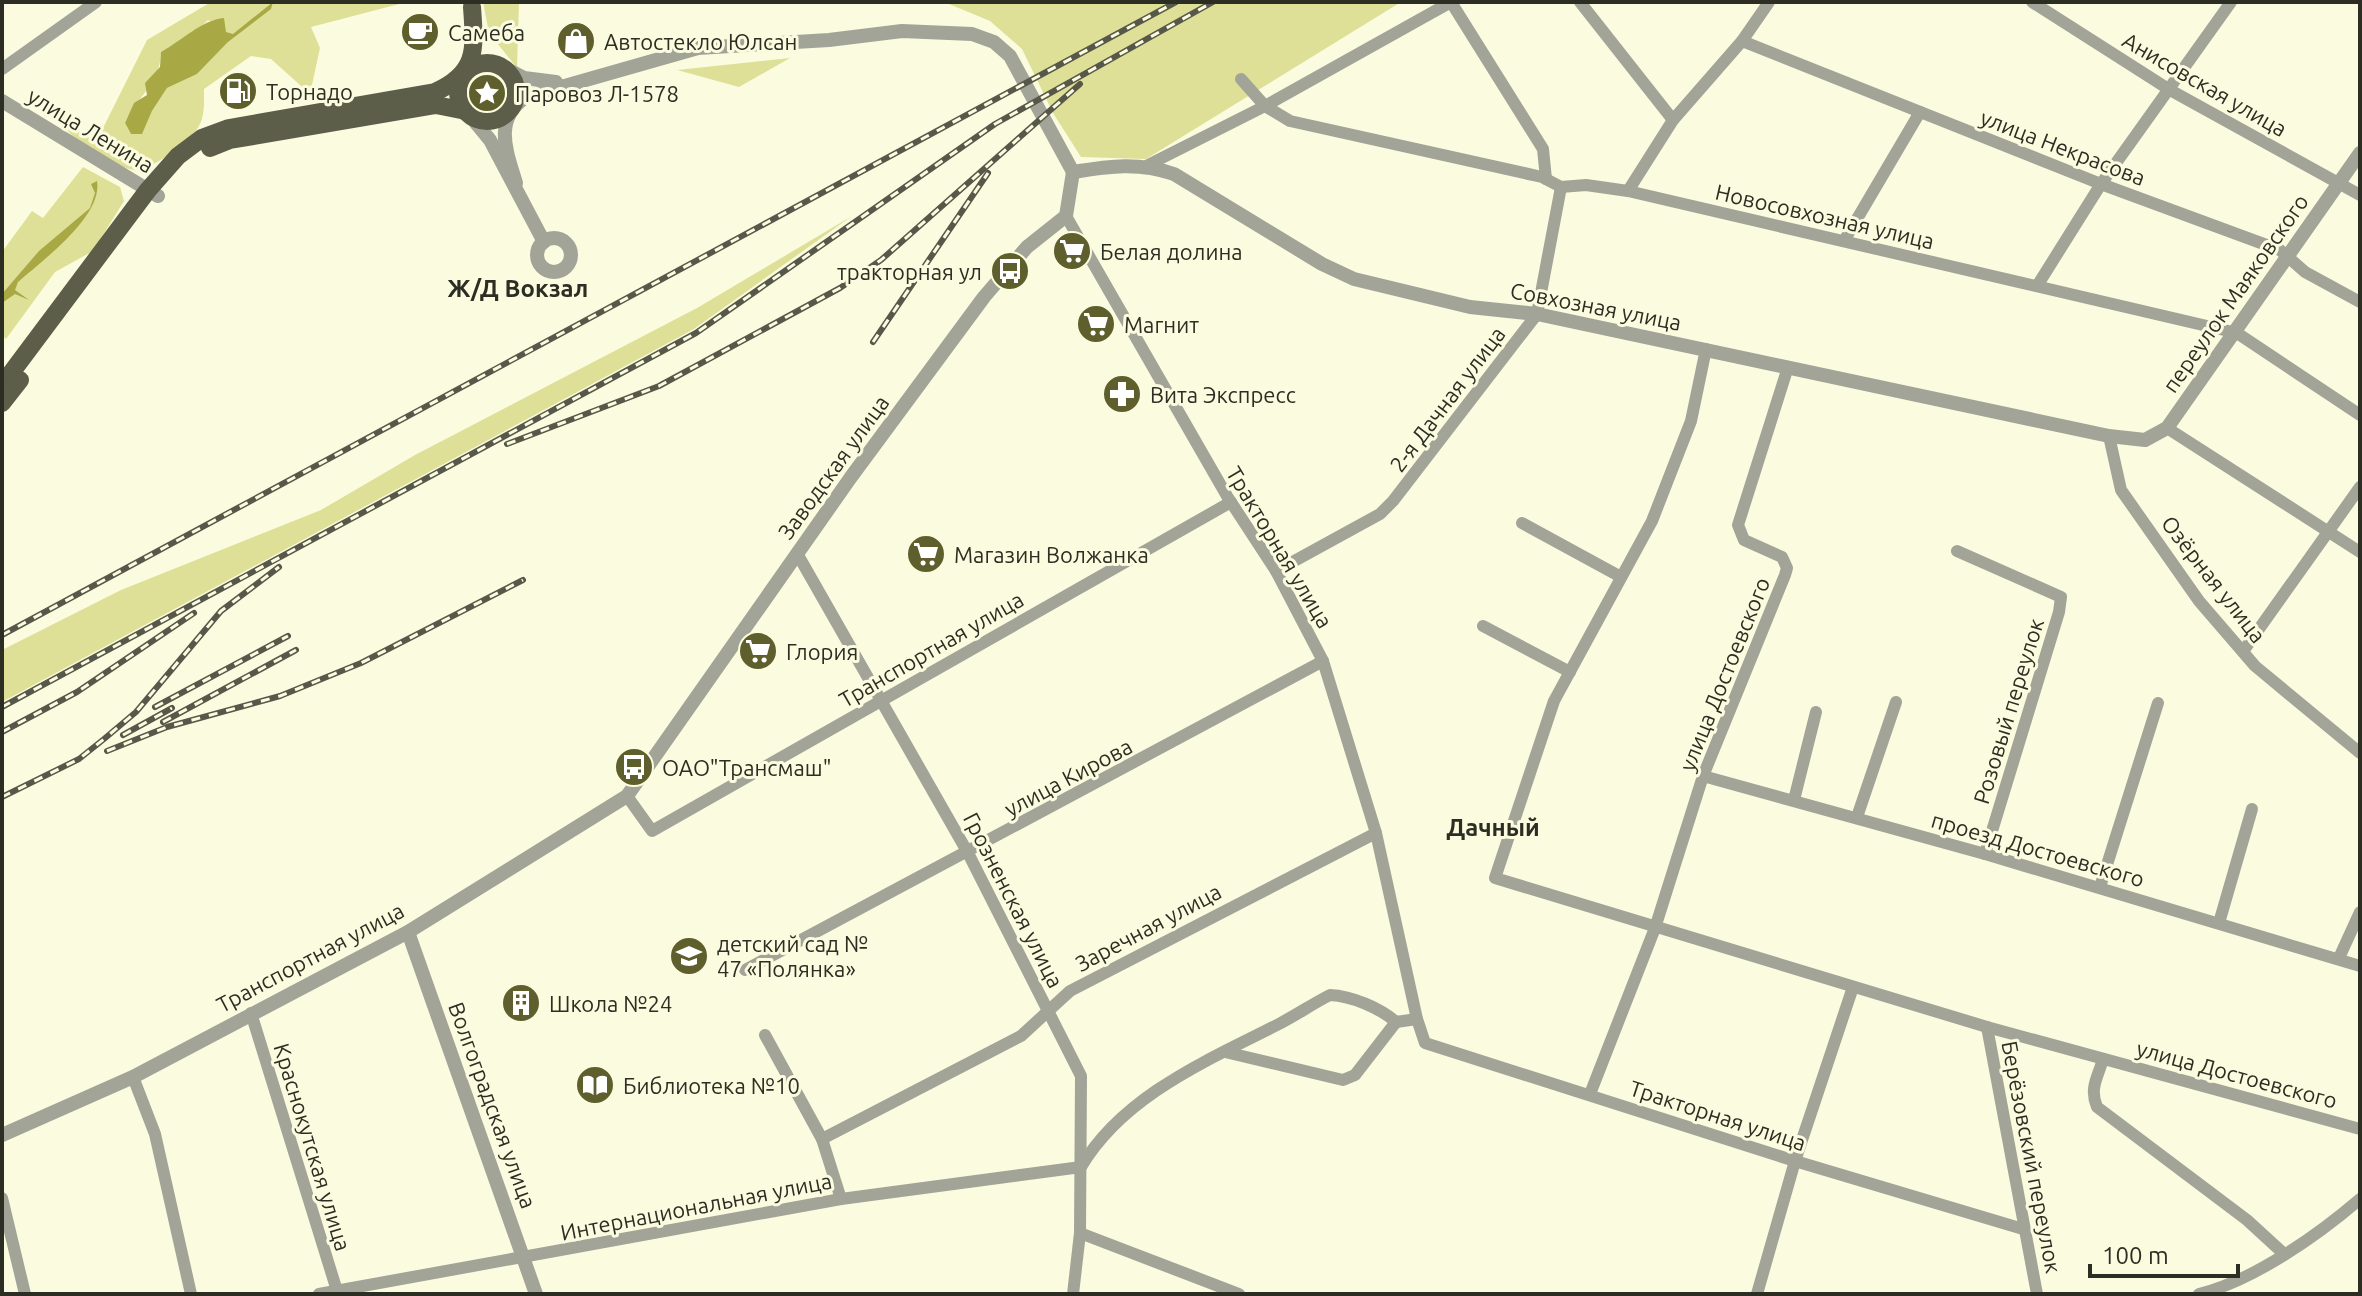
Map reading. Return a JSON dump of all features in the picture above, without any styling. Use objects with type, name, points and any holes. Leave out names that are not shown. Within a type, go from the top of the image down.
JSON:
[{"type":"main road","points":[[2,385],[153,193],[206,150],[230,140],[436,105],[466,111],[480,120],[492,120],[512,106],[516,86],[486,47],[472,4]]},
{"type":"main road","points":[[466,111],[458,94],[470,64],[475,38],[472,4]]},
{"type":"main road","points":[[2,403],[178,156],[202,138],[229,128],[435,92],[482,63],[503,67]]},
{"type":"street","points":[[2,69],[96,2]]},
{"type":"street","points":[[1148,165],[1265,106],[1451,2],[1543,149],[1546,179]]},
{"type":"street","points":[[1580,2],[1673,120]]},
{"type":"street","points":[[1628,191],[1673,120],[1742,41],[1769,2]]},
{"type":"street","name":"Анисовская улица","points":[[2032,2],[2170,90],[2360,195]]},
{"type":"street","points":[[2037,286],[2101,184],[2231,2]]},
{"type":"street","points":[[516,183],[504,130],[512,106],[526,97],[698,48],[902,31],[972,34],[994,42],[1010,56],[1073,172],[1066,216]]},
{"type":"street","name":"улица Некрасова","points":[[1742,41],[2101,184],[2287,254],[2305,272],[2360,302]]},
{"type":"street","points":[[503,67],[524,78],[573,82]]},
{"type":"street","points":[[1241,79],[1265,106]]},
{"type":"street","name":"улица Ленина","points":[[2,101],[153,193]]},
{"type":"street","name":"Новосовхозная улица","points":[[1265,106],[1290,121],[1546,179],[1561,187],[1586,185],[1628,191],[2237,333],[2360,415]]},
{"type":"street","points":[[466,111],[484,130],[516,183],[544,242]]},
{"type":"street","points":[[1844,241],[1920,112]]},
{"type":"street","name":"переулок Маяковского","points":[[2135,440],[2153,438],[2167,428],[2237,333],[2287,254],[2360,153]]},
{"type":"street","name":"Совхозная улица","points":[[1073,172],[1148,165],[1174,174],[1322,264],[1354,279],[1470,307],[1537,314],[2135,440]]},
{"type":"street","name":"2-я Дачная улица","points":[[1276,571],[1380,514],[1537,314],[1561,187]]},
{"type":"street","name":"Тракторная улица","points":[[1066,216],[1231,502],[1276,571],[1323,661],[1376,833],[1425,1043],[1445,1052],[1590,1094],[1795,1161],[2023,1229]]},
{"type":"street","name":"Заводская улица","points":[[627,796],[851,477],[1002,275],[1027,247],[1066,216]]},
{"type":"street","points":[[1483,626],[1570,672],[1652,521],[1691,421],[1706,349]]},
{"type":"street","name":"улица Достоевского","points":[[1590,1094],[1655,928],[1703,776],[1787,568],[1782,557],[1744,540],[1738,525],[1788,367]]},
{"type":"street","points":[[2167,428],[2331,530],[2360,552]]},
{"type":"street","name":"Озёрная улица","points":[[2109,436],[2121,490],[2199,601],[2266,676],[2360,753]]},
{"type":"street","points":[[2244,650],[2360,487]]},
{"type":"street","name":"Транспортная улица","points":[[2,1135],[133,1077],[408,932],[627,796],[652,831],[885,702],[1231,502]]},
{"type":"street","points":[[1522,523],[1621,577]]},
{"type":"street","name":"Розовый переулок","points":[[1957,551],[2061,597],[1985,854]]},
{"type":"street","name":"Грозненская улица","points":[[798,555],[885,702],[968,853],[1081,1076],[1080,1233],[1073,1294]]},
{"type":"street","name":"улица Кирова","points":[[745,970],[1323,661]]},
{"type":"street","name":"улица Достоевского","points":[[1570,672],[1554,701],[1526,776],[1495,878],[1987,1027],[2360,1129]]},
{"type":"street","points":[[1857,817],[1896,702]]},
{"type":"street","points":[[2100,887],[2158,703]]},
{"type":"street","points":[[1794,800],[1816,712]]},
{"type":"street","name":"проезд Достоевского","points":[[1703,776],[2100,887],[2360,966]]},
{"type":"street","points":[[2219,923],[2252,809]]},
{"type":"street","name":"Заречная улица","points":[[822,1139],[1021,1036],[1048,1009],[1096,977],[1376,833]]},
{"type":"street","points":[[2339,958],[2360,912]]},
{"type":"street","name":"Волгоградская улица","points":[[408,932],[536,1294]]},
{"type":"street","points":[[1757,1294],[1795,1161],[1853,987]]},
{"type":"street","points":[[1081,1167],[1098,1139],[1126,1115],[1204,1061],[1330,995],[1341,995],[1386,1013],[1396,1022]]},
{"type":"street","name":"Краснокутская улица","points":[[251,1013],[338,1293]]},
{"type":"street","points":[[1225,1052],[1343,1080],[1355,1075],[1396,1022],[1417,1019]]},
{"type":"street","name":"Берёзовский переулок","points":[[1987,1027],[2037,1294]]},
{"type":"street","points":[[765,1035],[822,1139],[841,1199]]},
{"type":"street","name":"улица Достоевского","points":[[2103,1059],[2093,1085],[2092,1095],[2097,1107],[2247,1220],[2283,1253]]},
{"type":"street","points":[[133,1077],[155,1134],[191,1294]]},
{"type":"street","name":"Интернациональная улица","points":[[319,1294],[525,1259],[841,1199],[1081,1167]]},
{"type":"street","points":[[2,1198],[25,1294]]},
{"type":"street","points":[[2199,1294],[2220,1289],[2283,1253],[2328,1226],[2360,1199]]},
{"type":"street","points":[[1080,1233],[1239,1294]]},
{"type":"green space","points":[[211,2],[407,2],[311,27],[320,48],[310,94],[271,59],[251,56],[204,89],[201,122],[188,139],[159,161],[134,170],[116,164],[81,142],[70,134],[63,122],[96,142],[147,40]],"holes":[[[208,20],[226,33],[228,42],[197,74],[167,88],[142,133],[131,134],[125,123],[157,73],[161,52],[194,34]]]},
{"type":"green space","points":[[483,2],[519,2],[517,68],[489,33]]},
{"type":"green space","points":[[944,2],[1401,2],[1146,159],[1081,157],[1053,113],[1022,49],[990,21]]},
{"type":"green space","points":[[790,58],[739,87],[677,70]]},
{"type":"green space","points":[[83,167],[120,187],[124,201],[93,251],[55,272],[6,339],[2,335],[2,252],[32,211],[43,218]]},
{"type":"green space","points":[[852,216],[694,329],[2,702],[2,650],[121,590],[321,510],[415,455],[697,308]]},
{"type":"shaded area","points":[[273,2],[271,9],[228,42],[197,74],[167,88],[142,134],[131,134],[125,123],[134,103],[147,95],[145,83],[160,67],[161,52],[200,27],[224,18],[226,32],[233,34]]},
{"type":"shaded area","points":[[97,181],[96,194],[91,208],[81,223],[56,250],[18,282],[15,290],[29,300],[15,294],[2,303],[2,294],[39,251],[90,208],[95,193],[91,184]]},
{"type":"railway","points":[[2,635],[1176,2]]},
{"type":"railway","points":[[2,707],[696,333],[995,124],[1213,2]]},
{"type":"railway","points":[[507,444],[659,386],[840,288],[881,260],[1080,84]]},
{"type":"railway","points":[[873,342],[988,173]]},
{"type":"railway","points":[[2,797],[79,759],[104,739],[136,712],[221,611],[279,567]]},
{"type":"railway","points":[[107,751],[167,727],[280,696],[361,663],[523,580]]},
{"type":"railway","points":[[2,732],[77,692],[194,613]]},
{"type":"railway","points":[[155,707],[288,636]]},
{"type":"railway","points":[[163,722],[296,650]]},
{"type":"railway","points":[[123,735],[172,708]]},
{"type":"place","name":"Самеба","points":[[420,32]]},
{"type":"place","name":"Автостекло Юлсан","points":[[576,41]]},
{"type":"place","name":"Торнадо","points":[[238,91]]},
{"type":"place","name":"Паровоз Л-1578","points":[[487,93]]},
{"type":"place","name":"Белая долина","points":[[1072,251]]},
{"type":"place","name":"тракторная ул","points":[[1010,271]]},
{"type":"place","name":"Магнит","points":[[1096,324]]},
{"type":"place","name":"Вита Экспресс","points":[[1122,394]]},
{"type":"place","name":"Магазин Волжанка","points":[[926,554]]},
{"type":"place","name":"Глория","points":[[758,651]]},
{"type":"place","name":"ОАО\"Трансмаш\"","points":[[634,767]]},
{"type":"place","name":"детский сад № 47 «Полянка»","points":[[689,956]]},
{"type":"place","name":"Школа №24","points":[[521,1003]]},
{"type":"place","name":"Библиотека №10","points":[[595,1085]]},
{"type":"district","name":"Ж/Д Вокзал","points":[[518,288]]},
{"type":"district","name":"Дачный","points":[[1493,827]]}]
